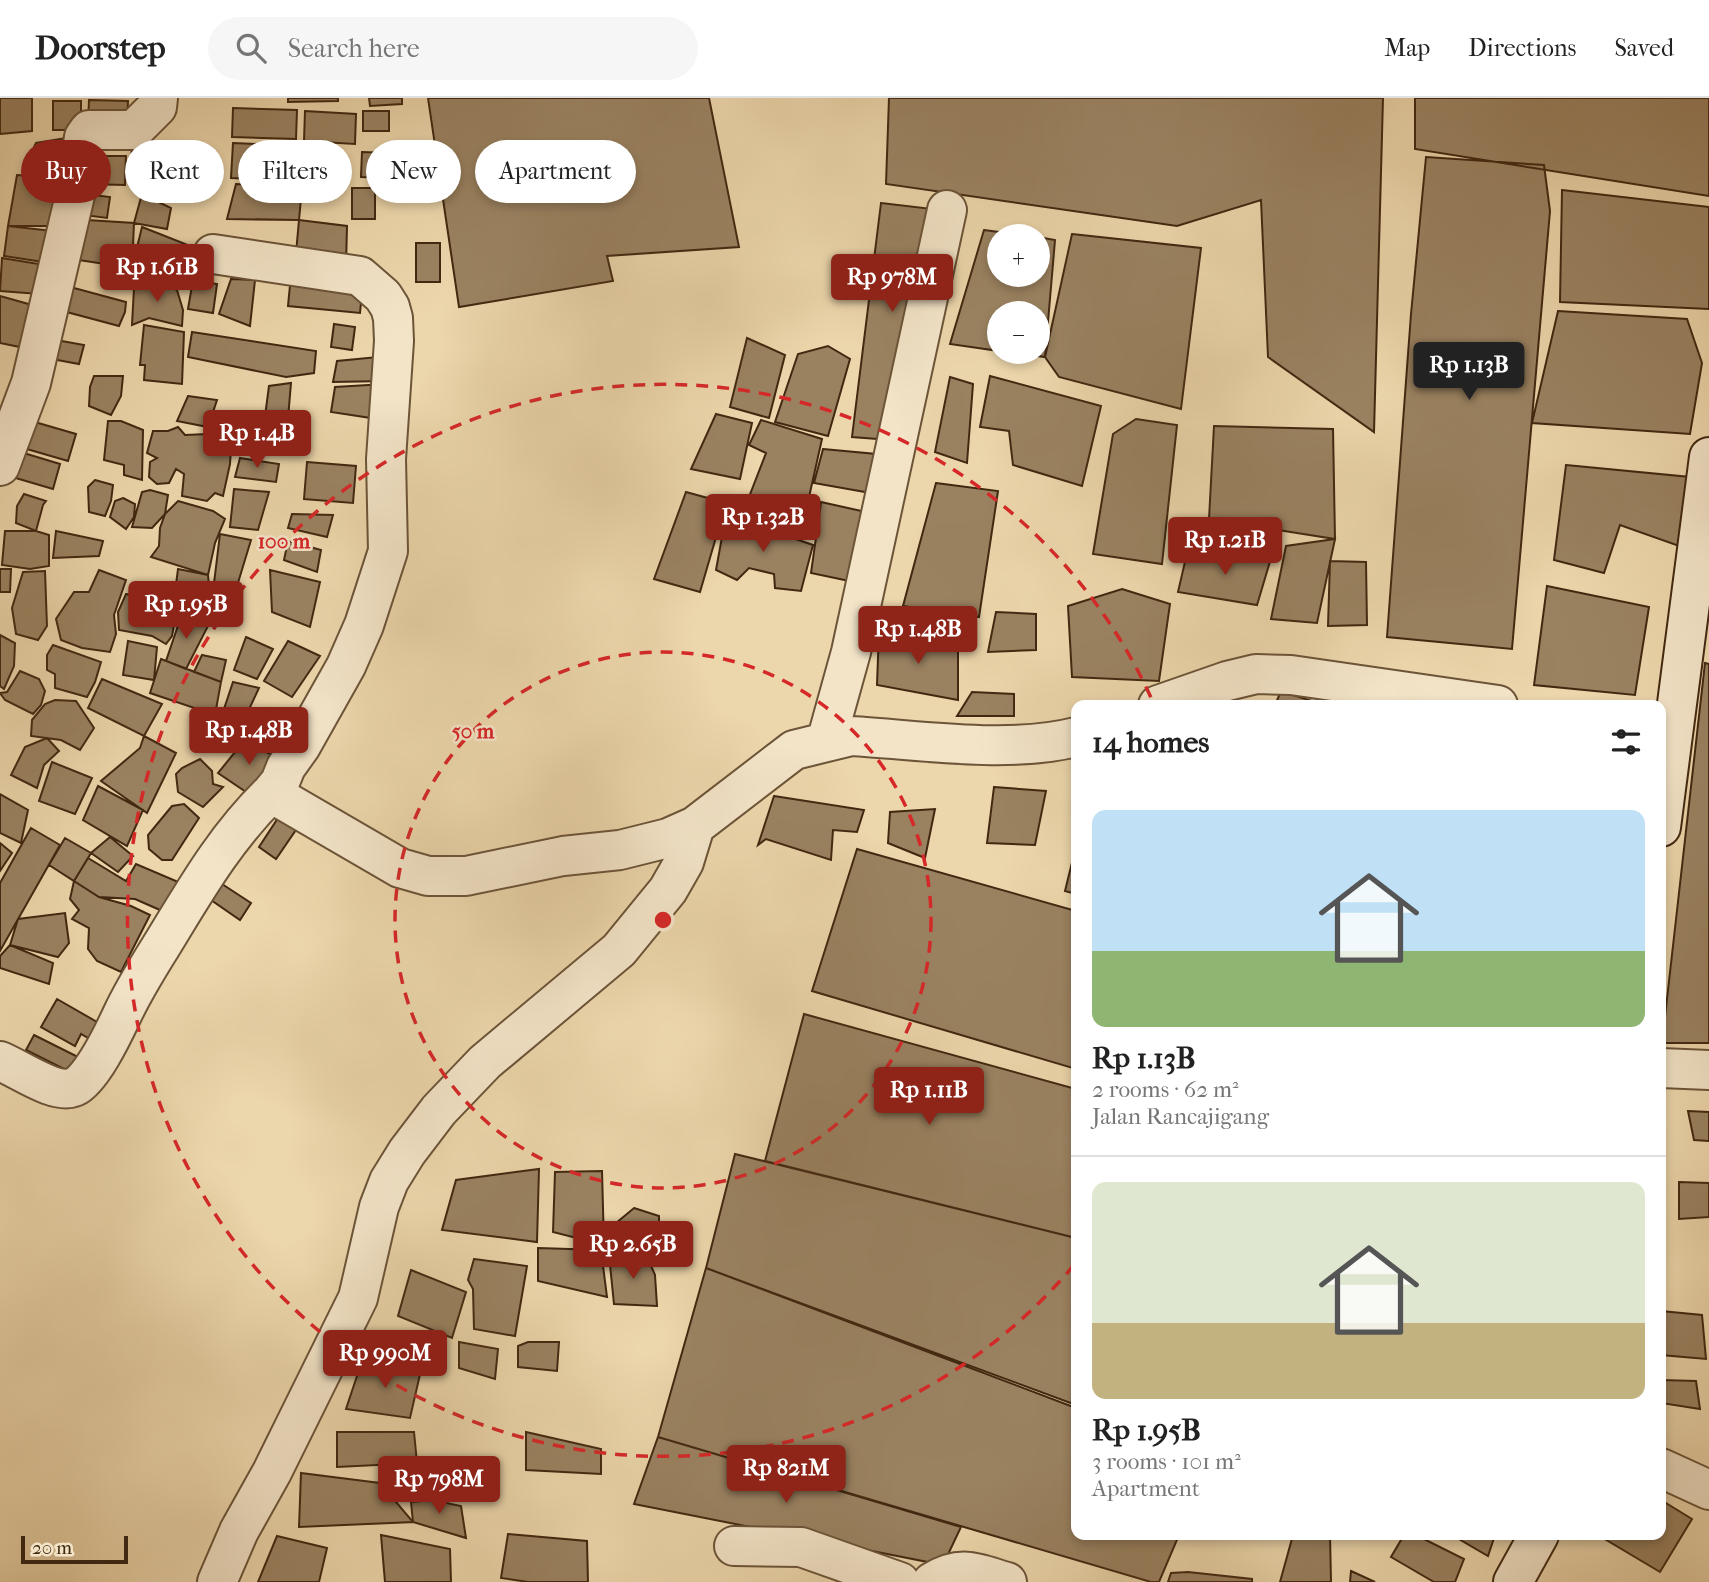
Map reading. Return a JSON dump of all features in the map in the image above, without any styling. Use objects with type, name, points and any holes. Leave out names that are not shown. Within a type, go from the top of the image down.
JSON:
[{"type":"street","points":[[0,466],[31,383],[76,191],[83,137],[89,130],[134,130],[158,107],[158,98]]},
{"type":"street","points":[[826,742],[850,652],[947,210]]},
{"type":"street","points":[[0,1061],[50,1085],[74,1087],[82,1080],[108,1045],[142,973],[162,945],[197,885],[246,818],[280,782],[286,767],[346,666],[364,625],[388,551],[386,459],[393,318],[390,307],[383,296],[360,276],[212,254]]},
{"type":"street","points":[[1666,733],[1709,457]]},
{"type":"street","points":[[1172,700],[1256,674],[1292,675],[1464,700]]},
{"type":"street","points":[[271,793],[400,868],[435,877],[466,876],[563,856],[620,850],[668,838],[695,826],[794,751],[851,736],[1010,745],[1049,743],[1071,738]]},
{"type":"street","points":[[217,1582],[239,1531],[272,1472],[358,1298],[379,1207],[407,1152],[439,1110],[485,1062],[618,950],[668,890],[684,862],[695,826]]},
{"type":"street","points":[[1666,1068],[1709,1070]]},
{"type":"street","points":[[1666,1470],[1709,1490]]},
{"type":"street","points":[[1513,1582],[1536,1540]]},
{"type":"street","points":[[734,1546],[801,1547],[900,1582]]},
{"type":"street","points":[[932,1582],[955,1571],[965,1570],[1007,1582]]},
{"type":"building","points":[[0,98],[32,98],[32,131],[0,134]]},
{"type":"building","points":[[288,98],[338,98],[338,101],[288,102]]},
{"type":"building","points":[[369,98],[402,98],[402,104],[370,106]]},
{"type":"building","points":[[428,98],[709,98],[739,247],[607,256],[613,281],[459,307],[444,203],[461,203],[461,140],[434,140]]},
{"type":"building","points":[[889,98],[1383,98],[1374,432],[1268,357],[1261,200],[1177,226],[886,184]]},
{"type":"building","points":[[1415,98],[1709,98],[1709,196],[1415,149]]},
{"type":"building","points":[[89,100],[128,101],[127,126],[88,124]]},
{"type":"building","points":[[53,101],[81,101],[81,130],[53,130]]},
{"type":"building","points":[[233,108],[297,110],[296,139],[232,137]]},
{"type":"building","points":[[305,111],[356,114],[355,144],[352,144],[352,140],[304,140]]},
{"type":"building","points":[[363,111],[389,111],[389,131],[363,131]]},
{"type":"building","points":[[79,136],[78,140],[54,140]]},
{"type":"building","points":[[233,143],[238,143],[238,178],[231,178]]},
{"type":"building","points":[[362,152],[366,152],[366,177],[361,177]]},
{"type":"building","points":[[111,156],[125,156],[125,185],[111,185]]},
{"type":"building","points":[[1426,157],[1544,165],[1550,211],[1512,649],[1387,637],[1411,314]]},
{"type":"building","points":[[17,175],[21,175],[21,203],[62,203],[60,226],[8,226]]},
{"type":"building","points":[[236,184],[238,203],[301,203],[299,220],[227,219]]},
{"type":"building","points":[[352,188],[366,188],[366,203],[375,203],[375,219],[352,219]]},
{"type":"building","points":[[1562,190],[1709,207],[1709,309],[1560,302]]},
{"type":"building","points":[[77,203],[109,203],[107,218],[76,214]]},
{"type":"building","points":[[140,203],[161,203],[171,208],[167,229],[134,223]]},
{"type":"building","points":[[881,203],[941,210],[890,440],[852,437]]},
{"type":"building","points":[[71,219],[134,223],[132,268],[65,258]]},
{"type":"building","points":[[299,220],[347,226],[346,266],[295,264]]},
{"type":"building","points":[[8,226],[62,232],[56,264],[4,256]]},
{"type":"building","points":[[142,227],[193,247],[177,290],[132,268]]},
{"type":"building","points":[[984,230],[987,230],[987,287],[1050,287],[1050,239],[1055,240],[1050,301],[987,301],[987,349],[950,344]]},
{"type":"building","points":[[1072,234],[1201,248],[1181,409],[1059,377],[1050,364],[1050,334]]},
{"type":"building","points":[[416,243],[440,243],[440,282],[416,282]]},
{"type":"building","points":[[2,258],[51,266],[39,294],[0,291]]},
{"type":"building","points":[[291,275],[363,282],[360,313],[288,306]]},
{"type":"building","points":[[231,279],[255,280],[250,326],[219,314]]},
{"type":"building","points":[[155,280],[177,290],[183,310],[182,326],[149,318],[132,325],[134,288]]},
{"type":"building","points":[[193,280],[217,284],[213,313],[188,309]]},
{"type":"building","points":[[74,288],[126,302],[119,326],[63,311]]},
{"type":"building","points":[[0,296],[39,307],[20,347],[0,343]]},
{"type":"building","points":[[1558,311],[1687,319],[1702,363],[1690,434],[1532,423]]},
{"type":"building","points":[[334,324],[355,327],[352,350],[331,347]]},
{"type":"building","points":[[144,325],[184,332],[182,384],[144,380],[145,365],[140,365]]},
{"type":"building","points":[[192,332],[316,351],[314,373],[286,377],[188,357]]},
{"type":"building","points":[[45,338],[84,345],[79,364],[41,357]]},
{"type":"building","points":[[747,338],[785,355],[769,418],[730,407]]},
{"type":"building","points":[[828,346],[850,359],[828,436],[775,422],[798,354]]},
{"type":"building","points":[[388,356],[385,381],[333,382],[337,361]]},
{"type":"building","points":[[94,376],[123,376],[121,396],[111,415],[89,406],[90,387]]},
{"type":"building","points":[[990,376],[1101,406],[1082,486],[1013,465],[1009,431],[980,427]]},
{"type":"building","points":[[950,377],[973,384],[967,463],[935,452]]},
{"type":"building","points":[[291,383],[285,454],[260,454],[269,386]]},
{"type":"building","points":[[385,384],[384,420],[331,412],[335,387]]},
{"type":"building","points":[[188,396],[217,400],[208,427],[177,421]]},
{"type":"building","points":[[716,414],[752,423],[740,479],[691,469]]},
{"type":"building","points":[[21,418],[76,434],[68,461],[13,445]]},
{"type":"building","points":[[1136,419],[1177,425],[1162,564],[1093,554],[1113,434]]},
{"type":"building","points":[[761,420],[822,439],[803,524],[749,497],[766,453],[749,445]]},
{"type":"building","points":[[108,421],[121,421],[143,430],[142,480],[124,475],[124,465],[104,460]]},
{"type":"building","points":[[1214,426],[1333,429],[1335,539],[1209,519]]},
{"type":"building","points":[[178,427],[185,435],[208,434],[231,448],[223,496],[215,493],[207,501],[182,496],[184,474],[176,469],[169,483],[157,484],[149,477],[150,462],[157,458],[147,453],[153,431],[168,431]]},
{"type":"building","points":[[823,449],[887,455],[882,495],[814,483]]},
{"type":"building","points":[[17,451],[60,464],[53,489],[9,476]]},
{"type":"building","points":[[240,458],[279,464],[276,482],[235,477]]},
{"type":"building","points":[[307,462],[356,466],[353,503],[304,499]]},
{"type":"building","points":[[1566,465],[1690,477],[1679,546],[1620,525],[1604,573],[1554,560]]},
{"type":"building","points":[[95,480],[113,485],[105,516],[89,512],[88,487]]},
{"type":"building","points":[[936,483],[998,491],[979,617],[903,606]]},
{"type":"building","points":[[234,489],[269,492],[258,530],[230,527]]},
{"type":"building","points":[[150,490],[168,495],[165,514],[152,528],[132,527],[142,492]]},
{"type":"building","points":[[686,492],[726,503],[700,592],[654,579]]},
{"type":"building","points":[[24,494],[46,501],[36,531],[16,523],[17,506]]},
{"type":"building","points":[[123,498],[135,504],[134,517],[126,529],[110,517],[115,501]]},
{"type":"building","points":[[178,501],[213,511],[225,519],[215,543],[208,575],[151,557],[159,546],[160,528],[165,514]]},
{"type":"building","points":[[821,502],[875,514],[859,583],[811,573]]},
{"type":"building","points":[[292,514],[333,515],[327,537],[288,528]]},
{"type":"building","points":[[726,515],[813,545],[801,591],[775,588],[774,574],[749,568],[737,580],[716,570]]},
{"type":"building","points":[[5,531],[36,531],[49,535],[49,566],[30,569],[2,565]]},
{"type":"building","points":[[56,531],[103,541],[99,556],[53,558]]},
{"type":"building","points":[[220,534],[251,540],[227,619],[211,608]]},
{"type":"building","points":[[1335,539],[1317,623],[1271,619],[1286,546]]},
{"type":"building","points":[[288,541],[321,550],[317,572],[284,560]]},
{"type":"building","points":[[1187,553],[1271,558],[1257,605],[1178,592]]},
{"type":"building","points":[[1330,561],[1366,562],[1367,625],[1328,626]]},
{"type":"building","points":[[0,569],[11,569],[10,592],[0,592]]},
{"type":"building","points":[[178,569],[208,575],[211,608],[208,620],[173,608]]},
{"type":"building","points":[[99,570],[126,580],[114,615],[116,634],[110,652],[82,648],[61,640],[56,619],[74,592],[89,592]]},
{"type":"building","points":[[270,570],[320,582],[310,627],[272,612]]},
{"type":"building","points":[[45,571],[47,626],[38,640],[16,634],[12,608],[23,572]]},
{"type":"building","points":[[1547,586],[1649,607],[1635,695],[1534,685]]},
{"type":"building","points":[[1122,589],[1170,604],[1159,681],[1072,677],[1068,606]]},
{"type":"building","points":[[126,594],[167,601],[176,614],[172,636],[166,644],[152,636],[119,630],[118,612]]},
{"type":"building","points":[[183,611],[208,626],[186,669],[166,661]]},
{"type":"building","points":[[996,612],[1036,614],[1036,650],[988,652]]},
{"type":"building","points":[[879,631],[958,646],[958,700],[877,685]]},
{"type":"building","points":[[0,635],[15,643],[14,666],[4,689],[0,686]]},
{"type":"building","points":[[246,637],[273,649],[257,679],[234,670]]},
{"type":"building","points":[[128,641],[157,647],[154,680],[123,675]]},
{"type":"building","points":[[288,641],[320,656],[292,697],[264,681]]},
{"type":"building","points":[[53,645],[101,662],[87,697],[55,688],[55,674],[47,670],[47,655]]},
{"type":"building","points":[[202,655],[226,660],[221,682],[194,672]]},
{"type":"building","points":[[161,659],[221,682],[215,715],[150,693]]},
{"type":"building","points":[[1705,663],[1709,664],[1709,1043],[1666,1043],[1666,1008]]},
{"type":"building","points":[[20,671],[39,679],[45,691],[41,705],[33,714],[5,700],[0,693],[7,692]]},
{"type":"building","points":[[102,679],[162,704],[144,736],[88,708]]},
{"type":"building","points":[[233,682],[259,688],[244,720],[223,712]]},
{"type":"building","points":[[1281,691],[1309,700],[1277,700]]},
{"type":"building","points":[[972,692],[1014,694],[1014,716],[957,716]]},
{"type":"building","points":[[55,700],[76,701],[94,728],[80,750],[61,740],[31,736],[32,720],[45,704]]},
{"type":"building","points":[[215,715],[249,730],[236,752],[208,732]]},
{"type":"building","points":[[260,719],[295,737],[285,753],[255,735]]},
{"type":"building","points":[[144,736],[176,753],[147,813],[101,781],[140,748]]},
{"type":"building","points":[[47,738],[59,751],[44,765],[37,788],[11,775],[25,747]]},
{"type":"building","points":[[244,741],[282,760],[249,794],[218,773]]},
{"type":"building","points":[[200,759],[212,771],[213,784],[223,787],[203,807],[178,792],[176,774]]},
{"type":"building","points":[[52,762],[92,778],[75,814],[39,801]]},
{"type":"building","points":[[98,786],[143,810],[127,846],[83,820]]},
{"type":"building","points":[[994,787],[1046,791],[1035,845],[987,843]]},
{"type":"building","points":[[0,794],[28,810],[21,843],[0,833]]},
{"type":"building","points":[[774,796],[864,810],[857,832],[833,830],[831,860],[766,839],[758,845]]},
{"type":"building","points":[[184,804],[199,818],[172,860],[162,860],[149,849],[148,835],[172,806]]},
{"type":"building","points":[[935,809],[925,858],[888,843],[890,812]]},
{"type":"building","points":[[282,812],[300,824],[276,859],[259,847]]},
{"type":"building","points":[[31,828],[60,845],[0,951],[0,883]]},
{"type":"building","points":[[110,837],[133,856],[118,872],[91,853]]},
{"type":"building","points":[[65,838],[91,853],[74,881],[49,865]]},
{"type":"building","points":[[0,843],[12,853],[0,871]]},
{"type":"building","points":[[857,849],[1071,910],[1071,1068],[812,991]]},
{"type":"building","points":[[88,858],[126,881],[136,864],[190,887],[160,910],[135,899],[99,897],[74,881]]},
{"type":"building","points":[[1071,866],[1071,893],[1065,891]]},
{"type":"building","points":[[74,881],[99,897],[131,906],[150,915],[121,972],[97,961],[88,949],[89,928],[72,919],[79,910],[70,899]]},
{"type":"building","points":[[222,884],[251,903],[240,920],[211,900]]},
{"type":"building","points":[[65,913],[69,943],[58,957],[10,945],[18,919]]},
{"type":"building","points":[[10,945],[53,963],[49,984],[0,968],[0,956]]},
{"type":"building","points":[[57,999],[104,1026],[95,1042],[81,1034],[75,1046],[41,1027]]},
{"type":"building","points":[[804,1014],[1071,1088],[1071,1237],[765,1161]]},
{"type":"building","points":[[34,1035],[84,1060],[76,1075],[26,1050]]},
{"type":"building","points":[[1688,1111],[1709,1112],[1709,1141],[1694,1140]]},
{"type":"building","points":[[735,1154],[1071,1237],[1071,1403],[706,1268]]},
{"type":"building","points":[[539,1169],[537,1242],[442,1230],[456,1180]]},
{"type":"building","points":[[602,1171],[604,1245],[553,1232],[555,1172]]},
{"type":"building","points":[[1679,1182],[1709,1183],[1709,1217],[1679,1219]]},
{"type":"building","points":[[634,1208],[659,1216],[659,1240],[618,1243],[615,1224]]},
{"type":"building","points":[[538,1248],[601,1250],[607,1297],[538,1281]]},
{"type":"building","points":[[609,1255],[647,1256],[655,1275],[657,1306],[614,1304]]},
{"type":"building","points":[[474,1259],[527,1266],[515,1336],[474,1329],[473,1289],[468,1280]]},
{"type":"building","points":[[706,1268],[1071,1406],[1071,1540],[1177,1540],[1159,1582],[1151,1582],[658,1437]]},
{"type":"building","points":[[411,1270],[466,1292],[452,1338],[398,1316]]},
{"type":"building","points":[[1666,1311],[1702,1315],[1706,1359],[1666,1355]]},
{"type":"building","points":[[459,1342],[498,1349],[495,1379],[459,1368]]},
{"type":"building","points":[[528,1342],[559,1342],[557,1371],[518,1367],[518,1346]]},
{"type":"building","points":[[362,1361],[421,1370],[410,1418],[346,1409]]},
{"type":"building","points":[[1666,1380],[1696,1381],[1700,1409],[1666,1404]]},
{"type":"building","points":[[337,1432],[414,1432],[417,1463],[337,1467]]},
{"type":"building","points":[[526,1432],[601,1449],[601,1474],[526,1470]]},
{"type":"building","points":[[658,1437],[961,1527],[943,1565],[634,1504]]},
{"type":"building","points":[[301,1473],[380,1483],[413,1522],[299,1527]]},
{"type":"building","points":[[432,1500],[461,1506],[466,1538],[413,1522],[411,1502]]},
{"type":"building","points":[[1666,1503],[1692,1519],[1660,1572],[1606,1540],[1666,1540]]},
{"type":"building","points":[[508,1534],[587,1541],[588,1582],[528,1582],[501,1578]]},
{"type":"building","points":[[381,1535],[450,1549],[451,1582],[385,1582]]},
{"type":"building","points":[[277,1536],[327,1548],[319,1582],[258,1582]]},
{"type":"building","points":[[1292,1540],[1330,1540],[1331,1582],[1280,1582]]},
{"type":"building","points":[[1401,1540],[1426,1540],[1464,1559],[1455,1582],[1434,1582],[1391,1557]]},
{"type":"building","points":[[1461,1540],[1493,1540],[1488,1556]]},
{"type":"building","points":[[1351,1571],[1375,1582],[1350,1582]]},
{"type":"building","points":[[1188,1572],[1252,1579],[1252,1582],[1168,1582],[1171,1573]]}]
